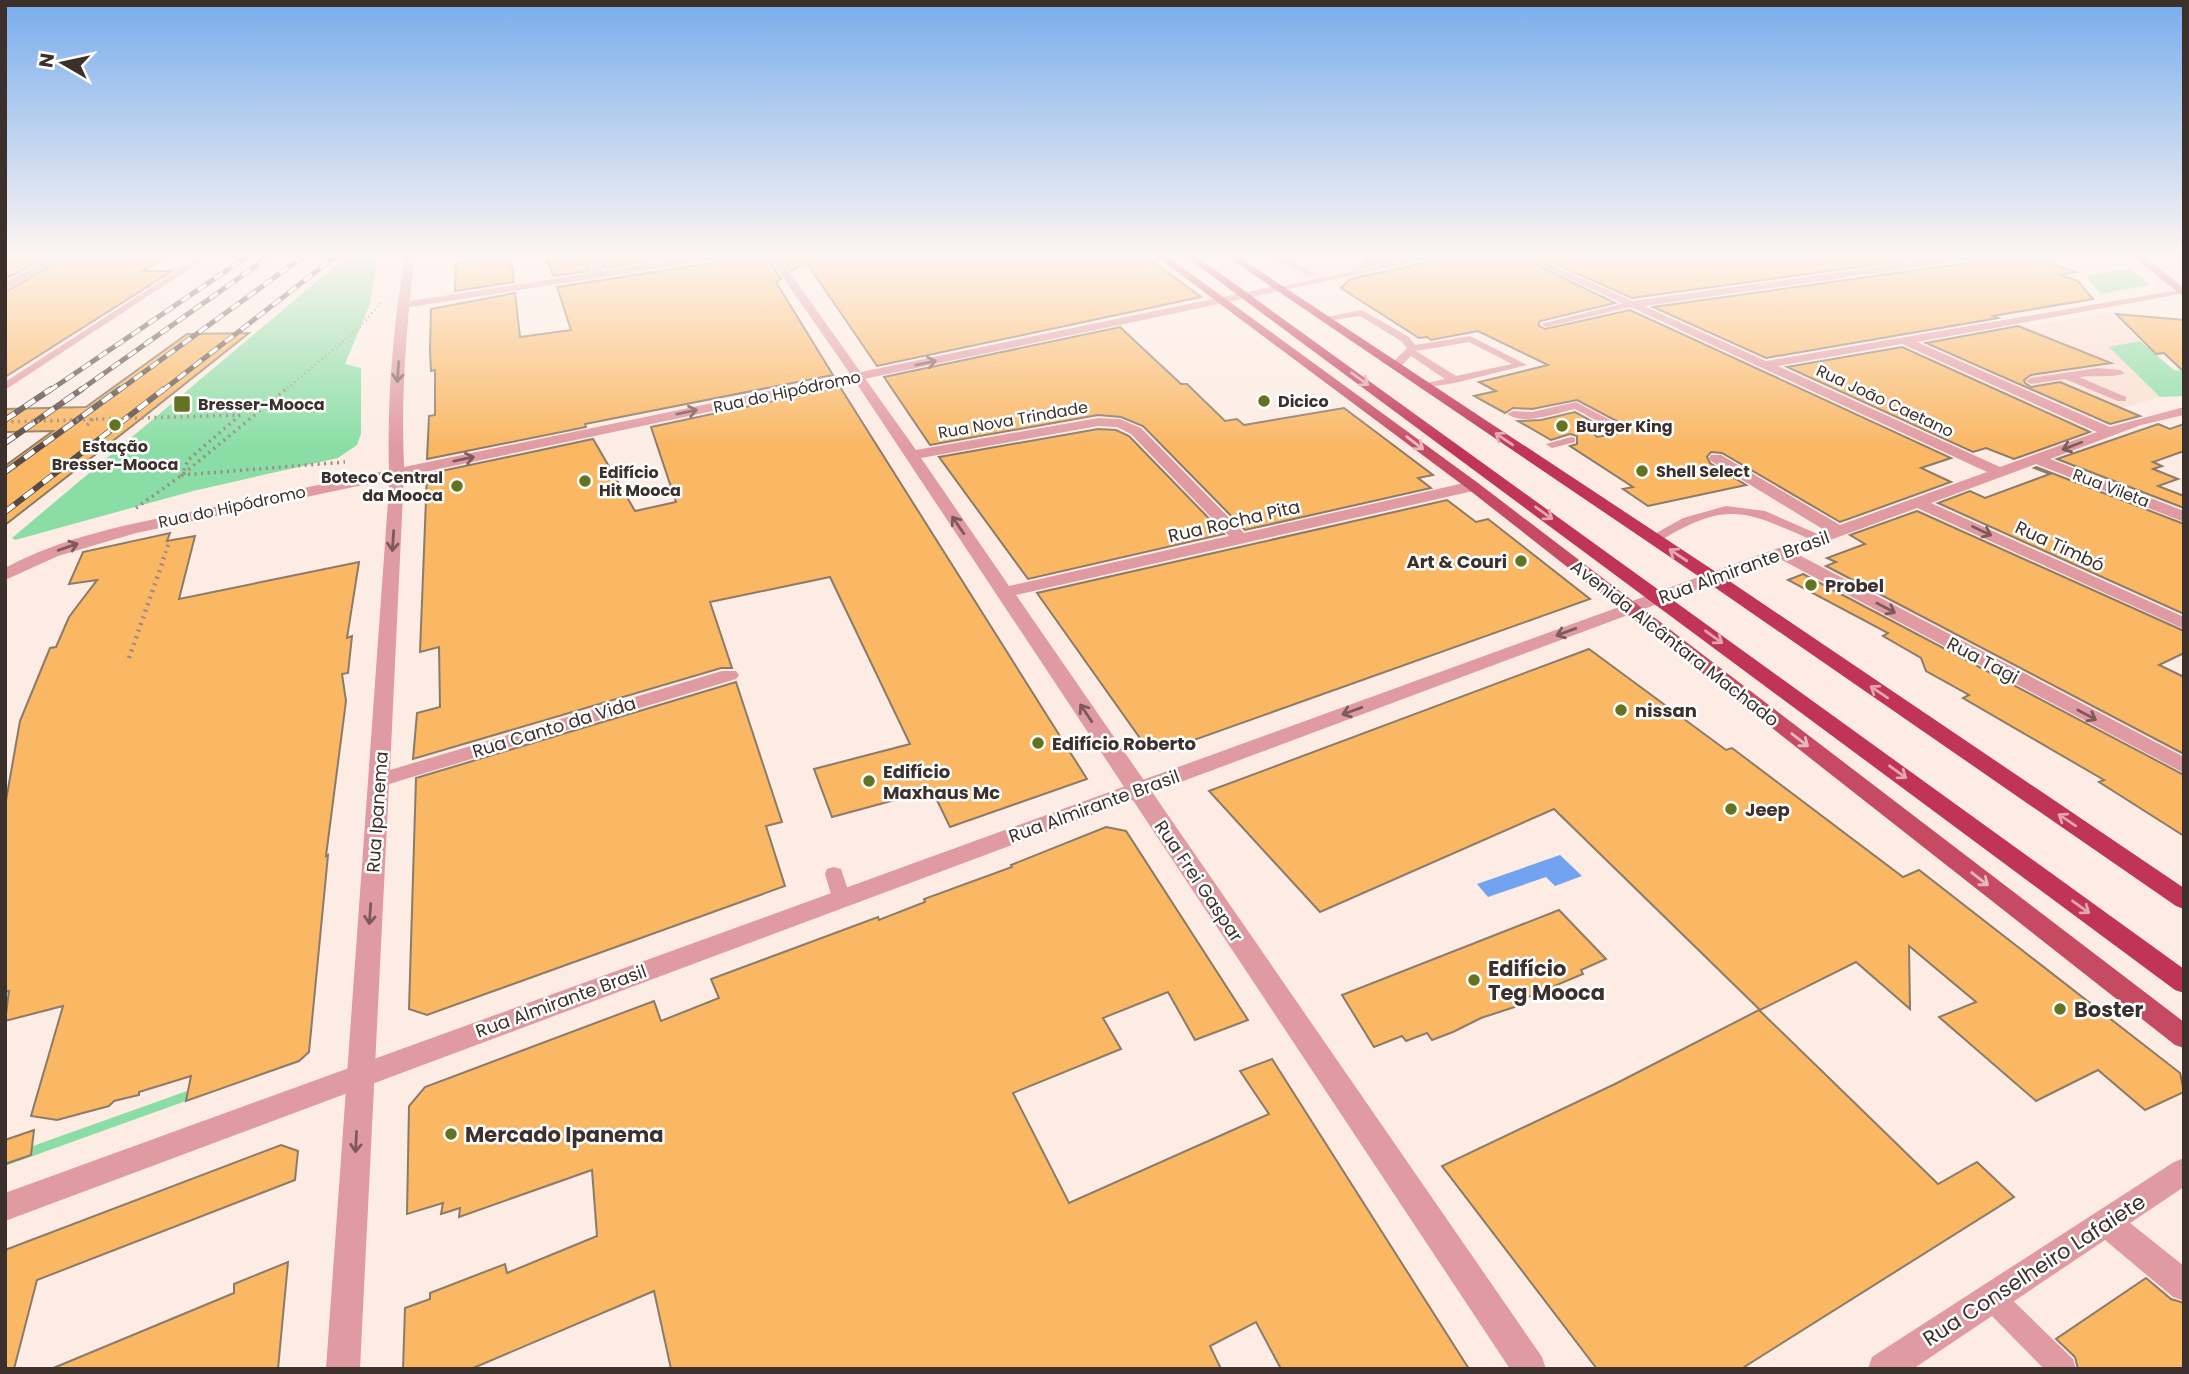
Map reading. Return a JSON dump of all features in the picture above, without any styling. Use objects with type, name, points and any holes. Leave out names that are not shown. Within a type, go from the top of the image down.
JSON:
[{"type":"highway","name":"Avenida Alcântara Machado","points":[[1280,320],[2184,983]]},
{"type":"highway","points":[[1329,320],[2184,900]]},
{"type":"main road","name":"Avenida Alcântara Machado","points":[[1250,320],[1473,486],[2184,1037]]},
{"type":"street","name":"Rua Ipanema","points":[[343,1369],[397,466],[395,422],[403,320]]},
{"type":"street","name":"Rua Frei Gaspar","points":[[819,320],[1530,1369]]},
{"type":"street","name":"Rua do Hipódromo","points":[[5,575],[49,554],[93,538],[397,466],[859,377],[1128,320]]},
{"type":"street","name":"Rua João Caetano","points":[[1667,320],[2001,473]]},
{"type":"street","points":[[1764,365],[2019,320]]},
{"type":"street","points":[[1903,340],[2109,432]]},
{"type":"street","name":"Rua Almirante Brasil","points":[[5,1208],[2109,432],[2162,414],[2184,411]]},
{"type":"street","name":"Rua Nova Trindade","points":[[911,455],[1098,422],[1120,423],[1136,430],[1241,539]]},
{"type":"street","points":[[1716,458],[1840,532]]},
{"type":"street","name":"Rua Vileta","points":[[2037,460],[2184,517]]},
{"type":"street","name":"Rua Rocha Pita","points":[[1004,593],[1473,486]]},
{"type":"street","name":"Rua Timbó","points":[[1920,503],[2184,624]]},
{"type":"street","name":"Rua Tagi","points":[[1782,553],[2184,766]]},
{"type":"street","name":"Rua Canto da Vida","points":[[379,780],[730,675]]},
{"type":"street","name":"Rua Conselheiro Lafaiete","points":[[1884,1369],[2108,1224],[2184,1171]]},
{"type":"street","points":[[2108,1224],[2184,1286]]},
{"type":"lane","points":[[5,387],[107,320]]},
{"type":"lane","points":[[1373,320],[1405,340],[1412,350],[1455,380]]},
{"type":"lane","points":[[1546,324],[1563,320]]},
{"type":"lane","points":[[1396,365],[1412,350],[1470,339],[1522,365],[1426,386]]},
{"type":"lane","points":[[2031,380],[2098,371],[2120,373]]},
{"type":"lane","points":[[2067,376],[2122,400]]},
{"type":"lane","points":[[1513,414],[1532,415],[1576,404],[1619,428],[1601,432]]},
{"type":"lane","points":[[1552,444],[1571,440]]},
{"type":"lane","points":[[1653,539],[1676,524],[1731,510],[1754,512],[1822,539]]},
{"type":"lane","points":[[834,874],[841,899]]},
{"type":"lane","points":[[1993,1299],[2063,1369]]},
{"type":"path","points":[[93,538],[182,475],[366,320]]},
{"type":"path","points":[[5,422],[240,415],[188,460],[182,475]]},
{"type":"path","points":[[88,425],[85,425],[93,419]]},
{"type":"path","points":[[182,475],[397,466]]},
{"type":"path","points":[[129,658],[178,519]]},
{"type":"shaded area","points":[[2064,320],[2118,320],[2140,341],[2110,347],[2160,397],[2121,408],[2058,382],[2024,388],[1927,345]]},
{"type":"green space","points":[[271,320],[363,320],[345,364],[361,368],[361,434],[357,445],[338,458],[193,491],[15,540],[12,538]]},
{"type":"green space","points":[[2140,341],[2174,370],[2184,371],[2184,396],[2160,397],[2109,347]]},
{"type":"green space","points":[[187,1091],[186,1101],[5,1166],[5,1156]]},
{"type":"water","points":[[1560,855],[1582,876],[1555,886],[1546,877],[1488,897],[1477,884]]},
{"type":"building","points":[[5,320],[95,320],[5,377]]},
{"type":"building","points":[[431,320],[518,320],[520,337],[571,330],[568,320],[799,320],[833,375],[585,424],[586,427],[427,459],[429,416],[435,415]]},
{"type":"building","points":[[846,320],[1092,320],[877,366]]},
{"type":"building","points":[[1391,320],[1544,320],[1538,325],[1545,329],[1585,320],[1652,320],[1951,458],[1921,468],[1951,482],[1840,522],[1722,453],[1711,452],[1707,457],[1710,463],[1746,485],[1648,506],[1623,489],[1633,487],[1570,446],[1577,444],[1577,436],[1570,434],[1551,440],[1518,421],[1541,420],[1575,412],[1601,426],[1595,428],[1594,434],[1597,437],[1620,433],[1627,429],[1626,426],[1577,400],[1532,409],[1513,408],[1505,413],[1474,396],[1496,391],[1479,382],[1548,365],[1478,331],[1431,340],[1427,337],[1419,338]]},
{"type":"building","points":[[1682,320],[1986,320],[1766,358]]},
{"type":"building","points":[[2122,320],[2184,320],[2184,372],[2164,353],[2156,354]]},
{"type":"building","points":[[2018,326],[2111,363],[2031,375],[2024,380],[2025,383],[2031,387],[2060,382],[2140,416],[2110,424],[1926,343]]},
{"type":"building","points":[[1120,327],[1181,384],[1187,384],[1225,421],[1237,419],[1244,425],[1344,408],[1433,475],[1418,478],[1431,488],[1245,530],[1143,426],[1121,417],[1098,415],[930,445],[884,377]]},
{"type":"building","points":[[249,333],[5,525],[5,466],[53,431],[5,432],[5,409],[86,407],[187,334]]},
{"type":"building","points":[[1902,347],[2090,432],[2014,459],[1986,448],[1973,452],[1787,367]]},
{"type":"building","points":[[840,387],[1087,779],[950,827],[932,790],[832,817],[814,769],[910,744],[830,577],[710,602],[732,668],[721,668],[413,759],[417,713],[440,707],[439,647],[420,652],[427,474],[593,439],[635,511],[676,502],[651,427]]},
{"type":"building","points":[[2158,424],[2170,429],[2184,424],[2184,451],[2153,462],[2162,466],[2153,469],[2178,479],[2158,486],[2184,496],[2184,508],[2057,459]]},
{"type":"building","points":[[1098,429],[1116,430],[1129,436],[1224,534],[1028,579],[939,457]]},
{"type":"building","points":[[2034,468],[2184,524],[2184,614],[1938,503],[1970,491],[1985,498],[2050,474]]},
{"type":"building","points":[[1447,500],[1476,522],[1488,519],[1590,599],[1163,751],[1147,748],[1037,593]]},
{"type":"building","points":[[1917,511],[2184,631],[2184,653],[2159,665],[2184,677],[2184,754],[1826,566],[1836,562],[1827,558],[1865,544],[1850,535]]},
{"type":"building","points":[[170,533],[167,541],[195,536],[179,599],[359,562],[347,638],[352,636],[348,673],[342,674],[346,701],[326,856],[328,855],[309,1052],[299,1061],[186,1101],[191,1076],[114,1101],[109,1106],[57,1120],[31,1116],[63,1006],[5,1021],[9,991],[5,992],[5,806],[20,721],[50,648],[56,647],[69,617],[97,580],[69,584],[83,552]]},
{"type":"building","points":[[1803,574],[2184,775],[2184,836],[2099,782],[2104,780],[1963,698],[1969,695],[1926,671],[1921,658],[1883,636],[1888,633],[1788,580]]},
{"type":"building","points":[[1589,649],[1726,750],[1732,748],[1903,877],[1919,870],[2180,1073],[2184,1092],[2145,1110],[2098,1070],[2036,1101],[1939,1017],[1976,1002],[1909,946],[1910,1009],[1856,962],[1760,1010],[1554,809],[1320,912],[1209,791]]},
{"type":"building","points":[[736,682],[782,822],[766,826],[785,886],[427,1015],[409,1009],[416,778]]},
{"type":"building","points":[[1106,827],[1126,831],[1248,1020],[1195,1040],[1168,992],[1103,1018],[1121,1049],[1013,1093],[1069,1203],[1269,1114],[1240,1071],[1272,1059],[1469,1369],[1281,1369],[1256,1322],[1210,1346],[1221,1369],[671,1369],[654,1291],[471,1369],[403,1369],[405,1308],[430,1299],[430,1293],[505,1264],[507,1273],[597,1236],[592,1170],[459,1217],[460,1208],[441,1214],[443,1203],[407,1214],[409,1106],[425,1087],[654,1001],[661,1021],[719,998],[711,979],[878,917],[879,920],[925,902],[924,899],[1012,867],[1011,865]]},
{"type":"building","name":"Edifício Teg Mooca","points":[[1559,910],[1606,959],[1581,970],[1583,974],[1521,1000],[1524,1004],[1481,1018],[1453,1032],[1432,1040],[1427,1033],[1406,1041],[1402,1036],[1374,1047],[1342,995]]},
{"type":"building","points":[[1759,1010],[1938,1184],[1977,1162],[2014,1197],[1741,1369],[1597,1369],[1442,1166],[1615,1084]]},
{"type":"building","points":[[34,1130],[31,1155],[5,1164],[5,1140]]},
{"type":"building","points":[[281,1145],[298,1151],[295,1180],[37,1280],[14,1369],[5,1369],[5,1250]]},
{"type":"building","points":[[288,1262],[278,1369],[51,1369],[234,1293],[234,1284]]},
{"type":"building","points":[[2146,1278],[2171,1299],[2184,1303],[2184,1369],[2078,1369],[2075,1357],[2056,1339]]},
{"type":"railway","points":[[49,391],[153,320]]},
{"type":"railway","points":[[79,391],[179,320]]},
{"type":"railway","points":[[118,391],[216,320]]},
{"type":"railway","points":[[162,391],[253,320]]},
{"type":"railway","points":[[5,420],[51,389]]},
{"type":"railway","points":[[5,443],[82,389]]},
{"type":"railway","points":[[5,472],[120,389]]},
{"type":"railway","points":[[5,512],[164,389]]},
{"type":"place","name":"Dicico","points":[[1264,401]]},
{"type":"place","name":"Bresser-Mooca","points":[[182,404]]},
{"type":"place","name":"Estação Bresser-Mooca","points":[[115,425]]},
{"type":"place","name":"Burger King","points":[[1562,426]]},
{"type":"place","name":"Shell Select","points":[[1642,471]]},
{"type":"place","name":"Edifício Hit Mooca","points":[[585,481]]},
{"type":"place","name":"Boteco Central da Mooca","points":[[457,486]]},
{"type":"place","name":"Art & Couri","points":[[1521,561]]},
{"type":"place","name":"Probel","points":[[1811,585]]},
{"type":"place","name":"nissan","points":[[1621,710]]},
{"type":"place","name":"Edifício Roberto","points":[[1038,743]]},
{"type":"place","name":"Edifício Maxhaus Mc","points":[[869,781]]},
{"type":"place","name":"Jeep","points":[[1731,809]]},
{"type":"place","name":"Edifício Teg Mooca","points":[[1474,980]]},
{"type":"place","name":"Boster","points":[[2060,1009]]},
{"type":"place","name":"Mercado Ipanema","points":[[451,1134]]}]
